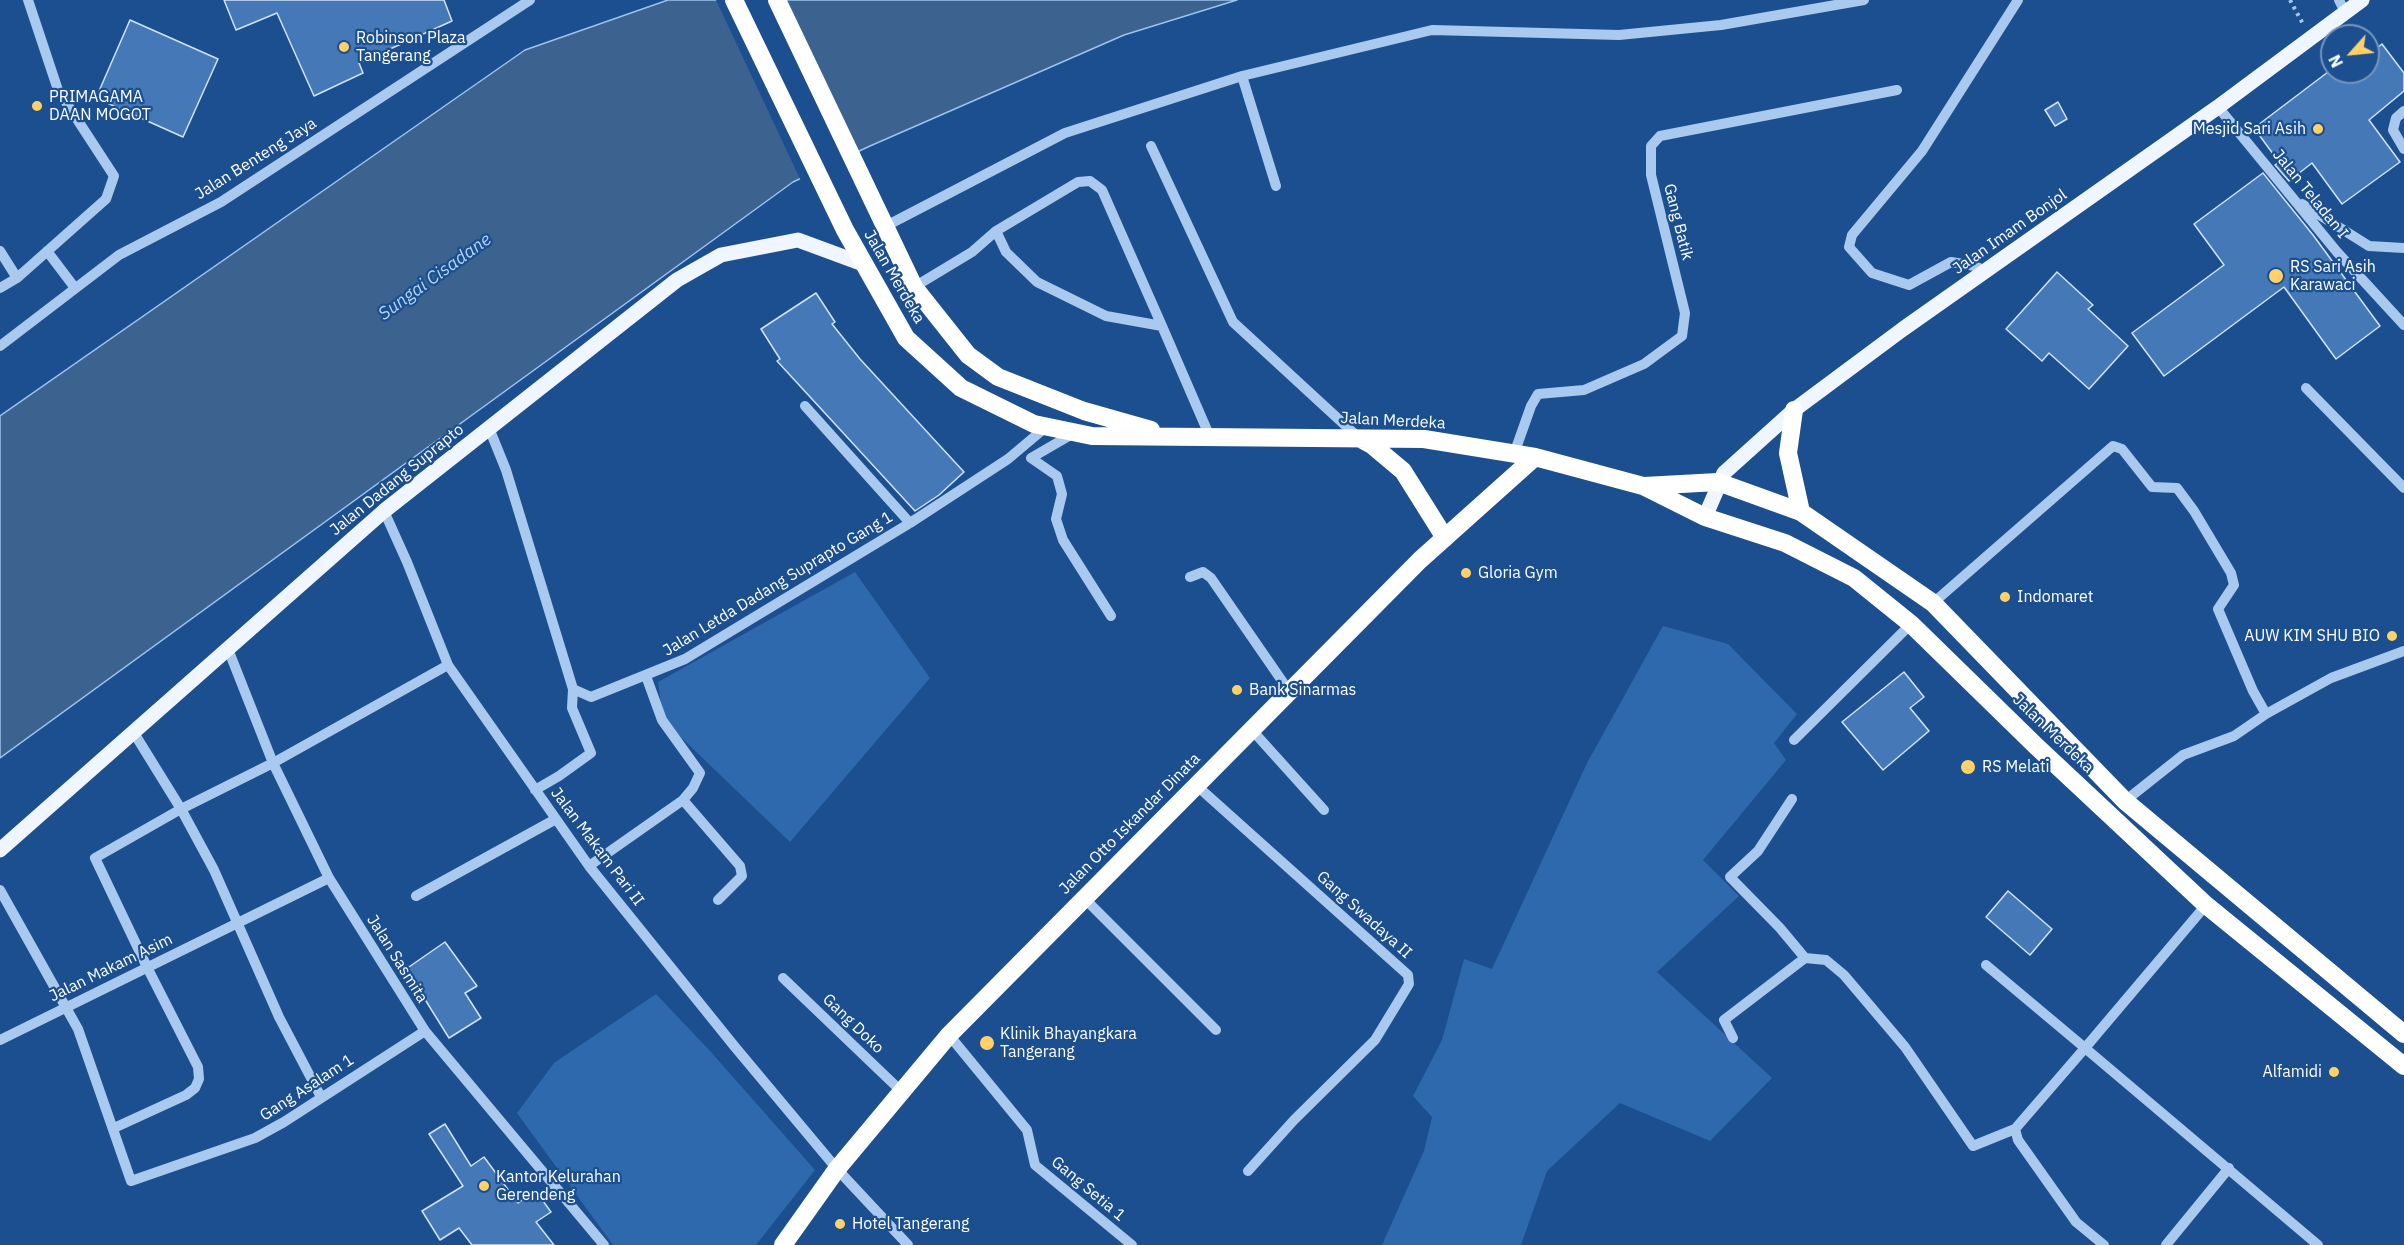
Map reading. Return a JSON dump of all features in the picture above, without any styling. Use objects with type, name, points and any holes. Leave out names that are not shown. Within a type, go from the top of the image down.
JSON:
[{"type":"highway","name":"Jalan Merdeka","points":[[734,0],[845,230],[906,338],[961,388],[1034,424],[1092,436],[1424,439],[1514,454],[1643,486],[1705,517],[1785,543],[1854,578],[1911,624],[2036,746],[2206,904],[2404,1066]]},
{"type":"highway","name":"Jalan Merdeka","points":[[777,0],[914,287],[968,355],[998,377],[1084,411],[1173,436]]},
{"type":"highway","points":[[1794,410],[1788,453],[1801,512]]},
{"type":"highway","points":[[1359,438],[1372,445],[1403,471],[1445,538]]},
{"type":"highway","name":"Jalan Otto Iskandar Dinata","points":[[783,1245],[837,1168],[949,1035],[1420,560],[1535,458]]},
{"type":"highway","name":"Jalan Merdeka","points":[[1643,486],[1718,482],[1801,512],[1933,603],[2125,801],[2404,1034]]},
{"type":"highway","points":[[2036,746],[2055,729]]},
{"type":"highway","points":[[2360,1029],[2376,1010]]},
{"type":"main road","name":"Jalan Imam Bonjol","points":[[1705,517],[1718,482],[1724,473],[1794,410],[1903,329],[2218,107],[2311,38],[2342,6],[2362,0]]},
{"type":"main road","name":"Jalan Dadang Suprapto","points":[[0,850],[384,511],[677,280],[720,255],[798,240],[863,264]]},
{"type":"street","points":[[0,288],[17,278],[106,199],[114,176],[58,90],[28,0]]},
{"type":"street","name":"Jalan Benteng Jaya","points":[[0,346],[119,255],[220,202],[530,0]]},
{"type":"street","points":[[883,220],[1065,133],[1242,76],[1432,30],[1619,35],[1721,25],[1864,0]]},
{"type":"street","points":[[1986,272],[1975,266],[1951,262],[1909,285],[1872,273],[1849,247],[1852,235],[1922,151],[2018,0]]},
{"type":"street","points":[[1242,76],[1276,186]]},
{"type":"street","name":"Gang Batik","points":[[1514,454],[1531,406],[1538,394],[1584,390],[1644,364],[1682,336],[1685,313],[1651,175],[1652,146],[1660,136],[1897,90]]},
{"type":"street","name":"Jalan Teladan I","points":[[2218,107],[2356,275],[2404,325]]},
{"type":"street","points":[[2404,111],[2397,118],[2393,130],[2404,149]]},
{"type":"street","points":[[1151,146],[1233,322],[1359,438]]},
{"type":"street","points":[[914,287],[972,252],[996,231],[1078,182],[1090,182],[1102,190],[1210,437]]},
{"type":"street","points":[[2294,198],[2369,246],[2402,246]]},
{"type":"street","points":[[996,231],[1006,252],[1036,282],[1106,316],[1162,326]]},
{"type":"street","points":[[0,251],[17,278]]},
{"type":"street","points":[[47,251],[75,288]]},
{"type":"street","points":[[2306,388],[2404,488]]},
{"type":"street","points":[[805,406],[910,523]]},
{"type":"street","name":"Jalan Letda Dadang Suprapto Gang 1","points":[[573,689],[591,697],[685,659],[910,523],[1008,459],[1046,427]]},
{"type":"street","points":[[489,428],[506,471],[573,689],[572,708],[591,753],[535,790]]},
{"type":"street","points":[[1074,432],[1031,458],[1056,476],[1062,494],[1056,519],[1063,540],[1111,616]]},
{"type":"street","points":[[1933,603],[2113,446],[2122,449],[2152,487],[2176,488],[2194,511],[2231,573],[2234,585],[2218,609],[2253,691],[2266,714]]},
{"type":"street","name":"Jalan Makam Pari II","points":[[384,511],[448,665],[589,866],[735,1047],[837,1168],[908,1245]]},
{"type":"street","points":[[1190,577],[1203,573],[1211,578],[1289,691]]},
{"type":"street","points":[[1794,740],[1911,624]]},
{"type":"street","name":"Jalan Sasmita","points":[[228,649],[273,763],[329,878],[425,1031],[599,1243]]},
{"type":"street","points":[[2125,801],[2183,755],[2234,736],[2266,714],[2331,678],[2404,651]]},
{"type":"street","points":[[0,890],[67,1006],[78,1029],[114,1128],[186,1095],[195,1088],[200,1079],[198,1067],[95,858],[181,809],[273,763],[448,665]]},
{"type":"street","points":[[589,866],[683,800],[693,788],[699,773],[662,720],[646,676]]},
{"type":"street","points":[[1251,729],[1324,810]]},
{"type":"street","points":[[134,733],[181,809],[214,870],[287,1035],[321,1097]]},
{"type":"street","name":"Gang Swadaya II","points":[[1196,785],[1408,975],[1409,984],[1375,1040],[1248,1171]]},
{"type":"street","points":[[1792,799],[1758,851],[1730,877],[1780,928],[1804,958]]},
{"type":"street","points":[[683,800],[740,866],[742,876],[718,900]]},
{"type":"street","points":[[416,896],[556,819]]},
{"type":"street","name":"Jalan Makam Asim","points":[[0,1040],[329,878]]},
{"type":"street","points":[[1084,898],[1216,1030]]},
{"type":"street","points":[[1733,1038],[1724,1020],[1804,958],[1826,960],[1844,975],[1905,1047],[1973,1146],[2014,1129],[2206,904]]},
{"type":"street","points":[[1986,965],[2318,1245]]},
{"type":"street","name":"Gang Doko","points":[[783,978],[902,1091]]},
{"type":"street","name":"Gang Asalam 1","points":[[114,1128],[130,1181],[255,1138],[284,1122],[425,1031]]},
{"type":"street","name":"Gang Setia 1","points":[[949,1035],[1027,1130],[1035,1165],[1132,1245]]},
{"type":"street","points":[[2014,1129],[2018,1140],[2076,1222],[2104,1245]]},
{"type":"street","points":[[2166,1245],[2229,1168]]},
{"type":"path","points":[[2290,0],[2311,38]]},
{"type":"shaded area","points":[[855,572],[930,678],[790,842],[663,720],[658,682]]},
{"type":"shaded area","points":[[1663,626],[1728,644],[1797,714],[1774,743],[1786,760],[1703,860],[1739,896],[1657,972],[1772,1078],[1710,1141],[1620,1103],[1547,1171],[1521,1245],[1382,1245],[1424,1151],[1432,1117],[1413,1096],[1442,1040],[1464,959],[1492,969],[1587,763]]},
{"type":"shaded area","points":[[656,994],[711,1052],[815,1170],[756,1245],[613,1245],[517,1113],[554,1063]]},
{"type":"water","name":"Sungai Cisadane","points":[[668,0],[1237,0],[1124,35],[793,182],[0,758],[0,416],[525,50]]},
{"type":"pier","points":[[716,0],[784,0],[856,156],[801,181]]},
{"type":"building","name":"Robinson Plaza Tangerang","points":[[224,0],[444,0],[452,21],[359,63],[363,73],[314,96],[277,13],[236,30]]},
{"type":"building","points":[[130,20],[218,59],[183,137],[96,98]]},
{"type":"building","points":[[2382,44],[2404,73],[2404,91],[2369,120],[2400,162],[2342,204],[2312,163],[2289,181],[2275,165],[2279,162],[2254,128],[2320,78],[2320,84],[2380,84],[2380,46]]},
{"type":"building","points":[[2058,102],[2067,119],[2055,126],[2045,110]]},
{"type":"building","name":"RS Sari Asih Karawaci","points":[[2263,173],[2313,235],[2380,326],[2336,359],[2284,287],[2164,376],[2132,333],[2224,265],[2194,224]]},
{"type":"building","points":[[2057,272],[2093,305],[2088,309],[2128,346],[2089,389],[2049,353],[2042,361],[2006,329]]},
{"type":"building","points":[[816,293],[835,322],[832,324],[860,359],[964,472],[939,495],[915,511],[777,361],[780,359],[761,329]]},
{"type":"building","points":[[1904,672],[1924,697],[1910,708],[1929,731],[1883,770],[1842,722]]},
{"type":"building","points":[[2008,891],[2052,929],[2030,955],[1986,917]]},
{"type":"building","points":[[445,942],[477,986],[465,993],[481,1018],[449,1038],[406,969]]},
{"type":"building","points":[[445,1124],[471,1166],[484,1157],[518,1203],[535,1190],[551,1212],[536,1222],[554,1245],[472,1245],[459,1228],[440,1240],[422,1211],[463,1186],[429,1134]]},
{"type":"place","name":"Robinson Plaza Tangerang","points":[[344,47]]},
{"type":"place","name":"PRIMAGAMA DAAN MOGOT","points":[[37,106]]},
{"type":"place","name":"Mesjid Sari Asih","points":[[2318,129]]},
{"type":"place","name":"RS Sari Asih Karawaci","points":[[2276,276]]},
{"type":"place","name":"Gloria Gym","points":[[1466,573]]},
{"type":"place","name":"Indomaret","points":[[2005,597]]},
{"type":"place","name":"AUW KIM SHU BIO","points":[[2392,636]]},
{"type":"place","name":"Bank Sinarmas","points":[[1237,690]]},
{"type":"place","name":"RS Melati","points":[[1968,767]]},
{"type":"place","name":"Klinik Bhayangkara Tangerang","points":[[987,1043]]},
{"type":"place","name":"Alfamidi","points":[[2334,1072]]},
{"type":"place","name":"Kantor Kelurahan Gerendeng","points":[[484,1186]]},
{"type":"place","name":"Hotel Tangerang","points":[[840,1224]]}]
